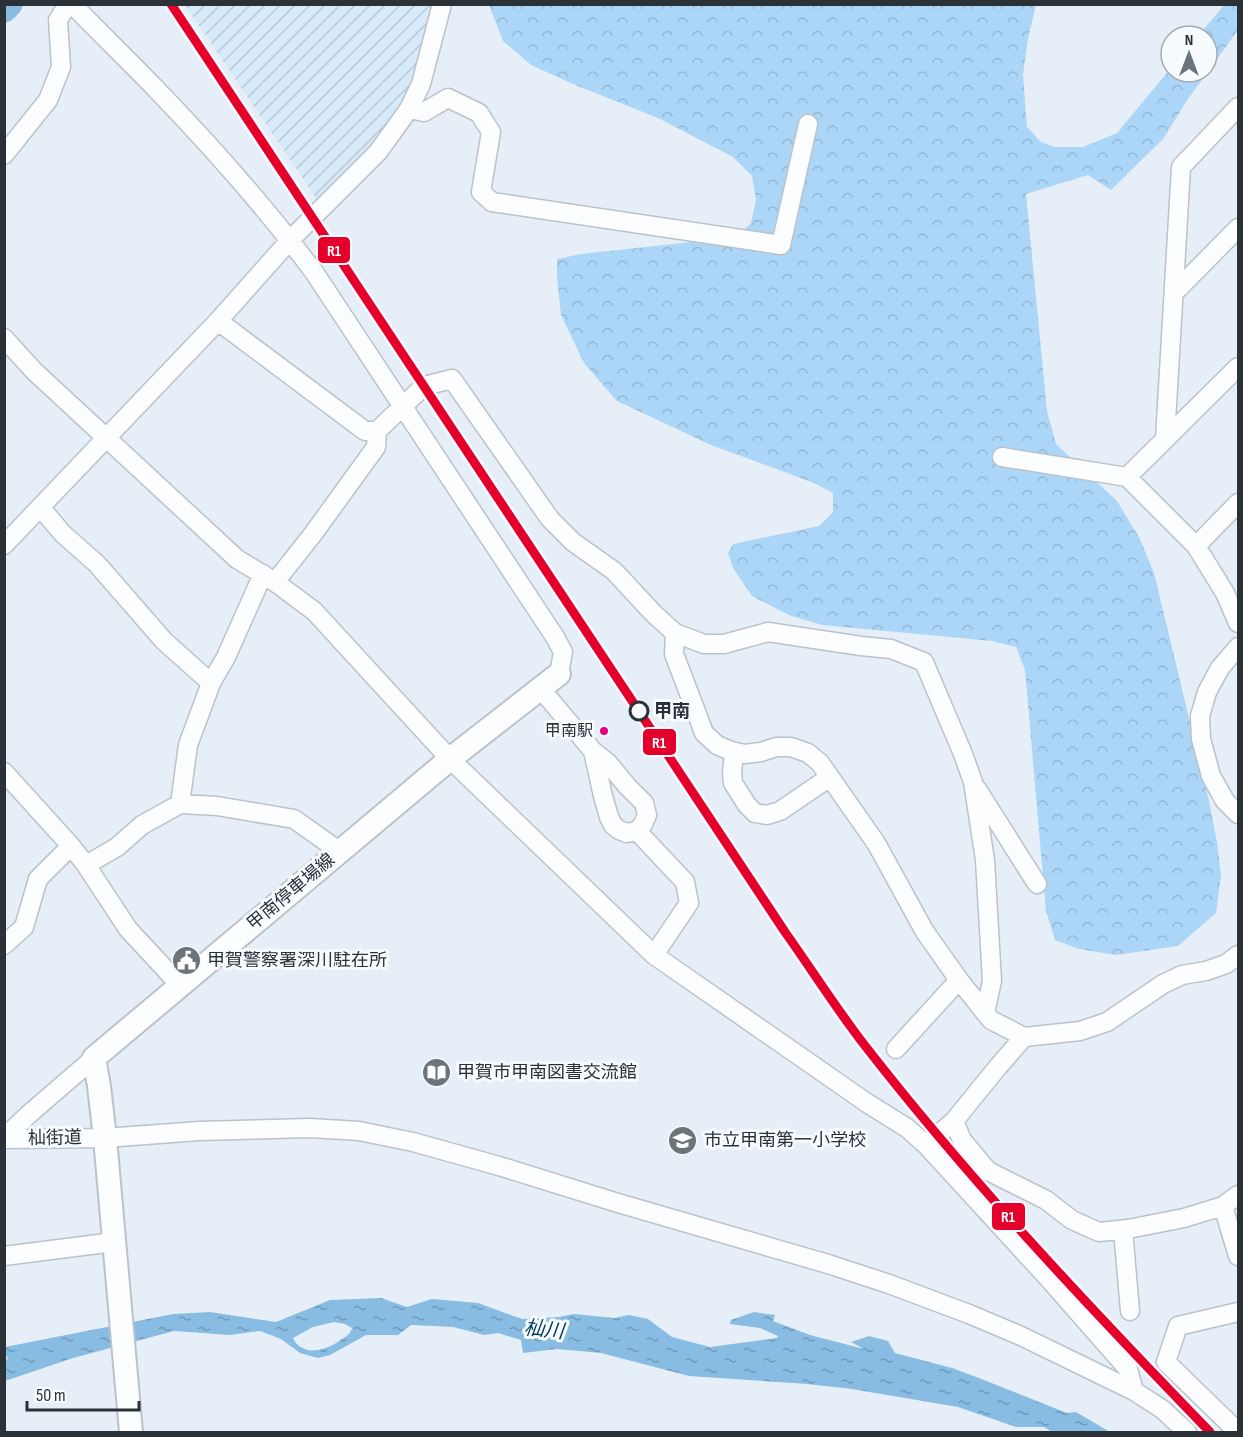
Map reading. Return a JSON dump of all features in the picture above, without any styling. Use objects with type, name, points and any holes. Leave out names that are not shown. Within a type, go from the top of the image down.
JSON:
[{"type":"main road","name":"甲南停車場線","points":[[94,1058],[450,759],[559,674]]},
{"type":"main road","points":[[94,1058],[105,1138],[131,1432]]},
{"type":"street","points":[[4,155],[48,100],[61,67],[58,20],[70,4],[172,106],[225,163],[314,272],[555,637],[563,652],[559,674]]},
{"type":"street","points":[[4,545],[218,321],[290,240],[378,152],[409,109],[421,84],[442,4]]},
{"type":"street","points":[[409,109],[424,112],[448,98],[478,113],[491,132],[481,192],[492,201],[781,245],[808,124]]},
{"type":"street","points":[[1165,439],[1181,166],[1239,107]]},
{"type":"street","points":[[1174,293],[1239,228]]},
{"type":"street","points":[[218,321],[365,431],[377,431]]},
{"type":"street","points":[[4,338],[34,371],[237,559],[269,578],[314,611],[450,759],[654,955],[867,1103],[908,1128],[1048,1278],[1128,1369],[1134,1391]]},
{"type":"street","points":[[1126,477],[1239,367]]},
{"type":"street","points":[[180,804],[188,745],[211,683],[269,578],[313,534],[376,447],[377,431],[424,386],[452,379],[550,519],[573,542],[614,571],[675,633],[704,644],[724,644],[768,632],[891,649],[924,662],[973,782],[1037,884]]},
{"type":"street","points":[[1002,457],[1126,477],[1196,546],[1225,593],[1239,623]]},
{"type":"street","points":[[1196,546],[1239,503]]},
{"type":"street","points":[[41,508],[63,534],[97,564],[164,641],[211,683]]},
{"type":"street","points":[[675,633],[674,654],[704,733],[717,745],[734,752],[745,754],[776,747],[791,747],[808,753],[820,763],[876,843],[925,932],[991,1020],[1024,1037],[1080,1030],[1107,1022],[1163,984],[1182,975],[1206,971],[1226,964],[1239,955]]},
{"type":"street","points":[[1239,647],[1220,668],[1207,692],[1200,716],[1201,739],[1212,776],[1225,801],[1239,814]]},
{"type":"street","points":[[540,688],[593,751],[608,762],[644,803],[647,815],[637,831],[627,833],[613,825],[602,792],[593,751]]},
{"type":"street","points":[[734,752],[733,783],[755,813],[767,815],[780,811],[830,777]]},
{"type":"street","points":[[4,772],[71,846],[128,929],[180,985]]},
{"type":"street","points":[[602,792],[607,784],[615,780],[623,781]]},
{"type":"street","points":[[973,782],[985,860],[991,958],[992,981],[985,1012]]},
{"type":"street","points":[[86,865],[117,847],[142,825],[180,804],[217,806],[294,819],[339,851]]},
{"type":"street","points":[[637,831],[685,882],[689,903],[654,955]]},
{"type":"street","points":[[4,945],[24,927],[38,879],[71,846]]},
{"type":"street","points":[[896,1049],[959,980]]},
{"type":"street","points":[[926,1145],[954,1121],[1024,1037]]},
{"type":"street","points":[[4,1138],[94,1058]]},
{"type":"street","points":[[954,1121],[962,1140],[988,1171],[1046,1200],[1072,1220],[1099,1232],[1123,1230],[1184,1218],[1223,1206],[1239,1195]]},
{"type":"street","name":"杣街道","points":[[4,1138],[105,1138],[199,1131],[310,1128],[359,1131],[413,1142],[889,1284],[1021,1336],[1134,1391],[1162,1409],[1187,1432]]},
{"type":"street","points":[[1223,1206],[1239,1256]]},
{"type":"street","points":[[1123,1230],[1130,1311]]},
{"type":"street","points":[[4,1256],[115,1249]]},
{"type":"street","points":[[1239,1312],[1178,1326],[1166,1362],[1239,1432]]},
{"type":"shaded area","points":[[185,5],[436,5],[413,87],[389,133],[320,204]]},
{"type":"green space","points":[[489,5],[1036,5],[1028,38],[1023,75],[1027,127],[1041,142],[1055,147],[1083,147],[1117,133],[1159,82],[1199,84],[1163,139],[1111,190],[1088,175],[1026,194],[1047,411],[1056,444],[1117,501],[1140,539],[1154,573],[1209,801],[1221,875],[1216,913],[1178,946],[1116,955],[1079,949],[1055,940],[1046,911],[1025,670],[1016,647],[992,641],[822,625],[789,615],[752,596],[733,568],[728,553],[733,544],[819,526],[833,512],[833,493],[814,483],[711,445],[617,401],[584,363],[561,315],[557,259],[581,254],[737,237],[751,223],[756,200],[752,176],[733,157],[658,118],[531,65],[503,41]]},
{"type":"green space","points":[[1224,5],[1238,5],[1238,30],[1219,56],[1219,24],[1208,24]]},
{"type":"water","name":"杣川","points":[[381,1298],[407,1307],[432,1299],[478,1303],[522,1319],[574,1314],[614,1318],[629,1315],[648,1319],[672,1337],[710,1347],[777,1338],[778,1336],[760,1328],[730,1324],[731,1320],[754,1312],[775,1315],[773,1321],[810,1335],[864,1349],[851,1342],[869,1336],[888,1341],[895,1353],[952,1368],[1067,1413],[1076,1412],[1110,1432],[1052,1432],[1044,1427],[1016,1427],[958,1407],[852,1389],[689,1376],[601,1353],[557,1349],[523,1353],[521,1340],[498,1333],[484,1335],[453,1327],[411,1325],[398,1335],[366,1335],[330,1355],[318,1358],[300,1353],[281,1339],[260,1331],[230,1335],[174,1331],[73,1358],[5,1381],[5,1360],[8,1359],[5,1355],[5,1347],[173,1314],[210,1312],[276,1322],[330,1300]],"holes":[[[334,1322],[352,1328],[349,1334],[333,1345],[321,1349],[302,1348],[293,1338],[313,1327]]]},
{"type":"waterway","points":[[4,9],[9,4]]},
{"type":"transit line","name":"R1","points":[[171,4],[785,932],[845,1019],[906,1098],[990,1196],[1076,1292],[1210,1432]]},
{"type":"place","name":"甲南","points":[[639,711]]},
{"type":"place","name":"甲南駅","points":[[604,731]]},
{"type":"place","name":"甲賀警察署深川駐在所","points":[[186,960]]},
{"type":"place","name":"甲賀市甲南図書交流館","points":[[436,1072]]},
{"type":"place","name":"市立甲南第一小学校","points":[[683,1140]]}]
